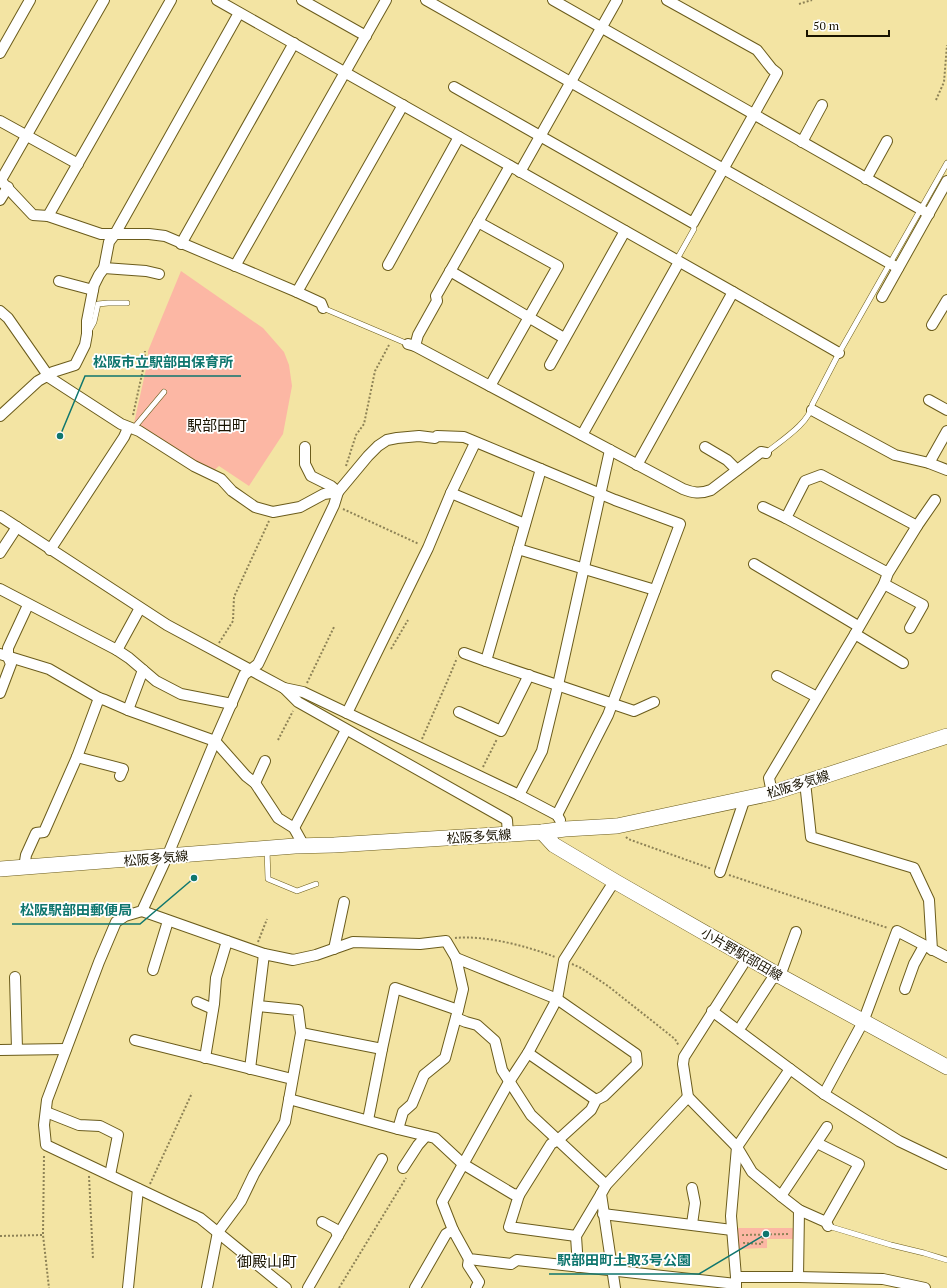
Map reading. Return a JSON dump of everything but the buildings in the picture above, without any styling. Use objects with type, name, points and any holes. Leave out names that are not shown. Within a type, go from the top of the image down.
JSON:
[{"type":"main road","name":"松阪多気線","points":[[0,869],[304,846],[508,835],[565,829],[617,826],[772,793],[947,736]]},
{"type":"main road","name":"小片野駅部田線","points":[[542,832],[554,846],[616,882],[780,976],[947,1067]]},
{"type":"street","points":[[0,53],[30,0]]},
{"type":"street","points":[[0,200],[3,182],[26,135],[104,0]]},
{"type":"street","points":[[48,216],[171,0]]},
{"type":"street","points":[[217,0],[839,353]]},
{"type":"street","points":[[302,0],[366,36]]},
{"type":"street","points":[[235,266],[386,0]]},
{"type":"street","points":[[426,0],[894,265]]},
{"type":"street","points":[[553,0],[925,212]]},
{"type":"street","points":[[520,172],[617,0]]},
{"type":"street","points":[[454,87],[693,223],[777,74],[758,50],[667,0]]},
{"type":"street","points":[[0,416],[38,381],[53,372],[75,365],[85,345],[87,321],[93,290],[99,275],[104,268],[109,242],[115,234],[239,13]]},
{"type":"street","points":[[181,244],[294,43]]},
{"type":"street","points":[[297,292],[403,105]]},
{"type":"street","points":[[802,142],[822,105]]},
{"type":"street","points":[[0,121],[78,164]]},
{"type":"street","points":[[388,265],[459,137]]},
{"type":"street","points":[[866,179],[887,141]]},
{"type":"street","points":[[510,166],[436,296],[437,301],[411,345],[694,494],[711,490],[761,452],[766,453]]},
{"type":"street","points":[[882,297],[894,265],[925,212],[947,181]]},
{"type":"street","points":[[3,182],[33,215],[48,216],[101,234],[158,235],[297,292],[321,303],[323,308]]},
{"type":"street","points":[[478,222],[558,266],[490,386]]},
{"type":"street","points":[[550,364],[625,231]]},
{"type":"street","points":[[582,435],[678,262]]},
{"type":"street","points":[[104,268],[146,271],[159,274]]},
{"type":"street","points":[[450,271],[564,338]]},
{"type":"street","points":[[60,281],[93,290]]},
{"type":"street","points":[[637,465],[733,292]]},
{"type":"street","points":[[932,325],[947,300]]},
{"type":"street","points":[[0,311],[12,324],[45,371],[46,376],[131,428],[139,431],[194,466],[220,480],[232,491],[255,507],[273,512],[300,507],[324,494],[340,489]]},
{"type":"street","points":[[929,400],[947,410]]},
{"type":"street","points":[[812,410],[895,455],[929,463],[947,470]]},
{"type":"street","points":[[50,550],[131,428]]},
{"type":"street","points":[[929,463],[947,430]]},
{"type":"street","points":[[142,911],[167,857],[215,741],[244,676],[258,664],[334,505],[340,489],[368,456],[378,446],[387,440],[409,436],[435,438],[438,436],[464,437],[615,500],[680,524],[612,704],[557,815]]},
{"type":"street","points":[[347,713],[428,548],[451,493],[475,442]]},
{"type":"street","points":[[705,446],[727,460],[737,470]]},
{"type":"street","points":[[305,447],[305,464],[311,476],[340,489]]},
{"type":"street","points":[[519,795],[542,751],[610,450]]},
{"type":"street","points":[[486,661],[541,469]]},
{"type":"street","points":[[786,518],[805,481],[821,475],[918,526]]},
{"type":"street","points":[[451,493],[525,524]]},
{"type":"street","points":[[772,793],[769,778],[884,584],[888,573],[935,500]]},
{"type":"street","points":[[763,507],[888,573]]},
{"type":"street","points":[[0,516],[167,625],[284,688],[298,702],[507,820],[508,835]]},
{"type":"street","points":[[0,553],[16,527]]},
{"type":"street","points":[[518,549],[655,590]]},
{"type":"street","points":[[754,564],[857,630],[904,663]]},
{"type":"street","points":[[884,584],[923,605],[910,628]]},
{"type":"street","points":[[0,589],[28,605],[117,650],[129,658],[156,681],[181,694],[232,704]]},
{"type":"street","points":[[4,656],[28,605]]},
{"type":"street","points":[[117,650],[140,608]]},
{"type":"street","points":[[460,655],[486,661],[634,711],[654,702]]},
{"type":"street","points":[[0,693],[11,664],[4,656]]},
{"type":"street","points":[[4,656],[49,669],[99,698],[215,741],[246,776],[255,783],[278,818],[294,828],[304,846]]},
{"type":"street","points":[[128,710],[143,670]]},
{"type":"street","points":[[458,712],[495,730],[501,731],[529,675]]},
{"type":"street","points":[[777,676],[817,697]]},
{"type":"street","points":[[284,688],[303,692],[519,795],[557,815],[565,829]]},
{"type":"street","points":[[24,868],[26,855],[36,833],[44,832],[77,757],[99,698]]},
{"type":"street","points":[[360,738],[368,723]]},
{"type":"street","points":[[294,828],[346,730]]},
{"type":"street","points":[[77,757],[123,769],[120,776]]},
{"type":"street","points":[[255,783],[265,760]]},
{"type":"street","points":[[805,782],[811,837],[914,868],[929,900],[928,948],[914,964],[905,989]]},
{"type":"street","points":[[720,872],[745,798]]},
{"type":"street","points":[[476,1288],[480,1282],[468,1266],[469,1259],[453,1230],[442,1202],[509,1082],[528,1053],[557,999],[564,960],[610,888],[616,882]]},
{"type":"street","points":[[334,948],[344,902]]},
{"type":"street","points":[[286,1288],[200,1218],[46,1145],[44,1125],[48,1100],[99,962],[116,922],[125,916],[142,911],[259,952],[293,960],[316,955],[353,942],[420,944],[446,941],[456,958],[463,989],[457,1014],[445,1058],[424,1075],[412,1104],[404,1112],[398,1129]]},
{"type":"street","points":[[153,970],[168,921]]},
{"type":"street","points":[[824,1094],[863,1022],[897,931],[947,958]]},
{"type":"street","points":[[742,1025],[772,979],[780,976],[796,932]]},
{"type":"street","points":[[205,1058],[214,1009],[216,978],[226,941]]},
{"type":"street","points":[[250,1069],[258,1006],[259,952]]},
{"type":"street","points":[[456,958],[557,999],[636,1054],[636,1064],[604,1096],[596,1100],[591,1110],[558,1140],[551,1144],[519,1195],[509,1227],[576,1236]]},
{"type":"street","points":[[748,958],[712,1011],[684,1057],[683,1064],[688,1097],[737,1147],[752,1172],[799,1210],[827,1224],[859,1164],[817,1143]]},
{"type":"street","points":[[15,977],[17,1049]]},
{"type":"street","points":[[368,1120],[395,988],[457,1014],[466,1022],[477,1025],[495,1041],[502,1070],[531,1115],[558,1140],[604,1189],[603,1214],[615,1288]]},
{"type":"street","points":[[197,1002],[214,1009]]},
{"type":"street","points":[[207,1288],[218,1232],[241,1200],[254,1174],[285,1122],[301,1033],[298,1010],[258,1006]]},
{"type":"street","points":[[712,1011],[824,1094],[899,1141],[947,1164]]},
{"type":"street","points":[[301,1033],[382,1049]]},
{"type":"street","points":[[135,1040],[292,1079]]},
{"type":"street","points":[[0,1050],[66,1049]]},
{"type":"street","points":[[528,1053],[596,1100]]},
{"type":"street","points":[[736,1283],[731,1216],[737,1147],[790,1069]]},
{"type":"street","points":[[578,1267],[576,1236],[604,1189],[688,1097]]},
{"type":"street","points":[[289,1099],[436,1138],[463,1164],[513,1194],[519,1195]]},
{"type":"street","points":[[46,1112],[79,1125],[100,1126],[118,1135],[110,1175]]},
{"type":"street","points":[[781,1196],[827,1127]]},
{"type":"street","points":[[404,1173],[418,1145],[426,1136]]},
{"type":"street","points":[[308,1288],[382,1159]]},
{"type":"street","points":[[692,1188],[695,1203],[692,1224]]},
{"type":"street","points":[[128,1288],[142,1190]]},
{"type":"street","points":[[798,1277],[799,1210]]},
{"type":"street","points":[[603,1214],[732,1230]]},
{"type":"street","points":[[322,1222],[335,1229],[338,1236]]},
{"type":"street","points":[[415,1288],[446,1234],[453,1230]]},
{"type":"street","points":[[469,1259],[511,1264],[517,1260],[736,1283],[798,1277],[883,1279],[925,1288]]},
{"type":"lane","points":[[925,212],[947,163]]},
{"type":"lane","points":[[678,262],[694,229],[693,223]]},
{"type":"lane","points":[[766,453],[798,428],[812,410],[812,405],[839,353],[894,265]]},
{"type":"lane","points":[[87,334],[94,322],[98,304],[127,303]]},
{"type":"lane","points":[[323,308],[411,345]]},
{"type":"lane","points":[[131,428],[164,392]]},
{"type":"lane","points":[[266,849],[268,879],[297,891],[316,884]]},
{"type":"lane","points":[[827,1224],[891,1245],[924,1252],[947,1260]]},
{"type":"path","points":[[799,4],[812,0]]},
{"type":"path","points":[[936,100],[944,82],[947,45]]},
{"type":"path","points":[[340,489],[342,477],[356,435],[364,424],[375,371],[394,338]]},
{"type":"path","points":[[131,428],[144,365],[145,351]]},
{"type":"path","points":[[334,505],[428,548]]},
{"type":"path","points":[[214,651],[233,621],[234,597],[273,512]]},
{"type":"path","points":[[418,747],[460,655]]},
{"type":"path","points":[[478,776],[501,731]]},
{"type":"path","points":[[617,826],[628,839],[720,872],[897,931]]},
{"type":"path","points":[[259,952],[267,919]]},
{"type":"path","points":[[446,941],[454,938],[470,936],[533,948],[564,960],[580,968],[608,986],[675,1039],[684,1057]]},
{"type":"path","points":[[142,1190],[192,1093]]},
{"type":"path","points":[[46,1145],[44,1156],[43,1235],[49,1288]]},
{"type":"path","points":[[89,1165],[93,1259]]},
{"type":"path","points":[[339,1288],[404,1173]]},
{"type":"path","points":[[763,1235],[762,1244],[744,1243],[743,1234],[799,1234]]},
{"type":"path","points":[[0,1236],[43,1235]]},
{"type":"shaded area","points":[[181,271],[263,328],[284,352],[289,365],[292,386],[283,434],[249,486],[219,466],[211,473],[139,428],[134,423],[148,360],[148,351]]},
{"type":"shaded area","points":[[737,1228],[795,1228],[795,1239],[767,1239],[767,1248],[739,1249]]},
{"type":"place","name":"松阪市立駅部田保育所","points":[[60,436]]},
{"type":"place","name":"松阪駅部田郵便局","points":[[194,878]]},
{"type":"place","name":"駅部田町土取3号公園","points":[[766,1234]]},
{"type":"district","name":"駅部田町","points":[[217,425]]},
{"type":"district","name":"御殿山町","points":[[267,1261]]}]
